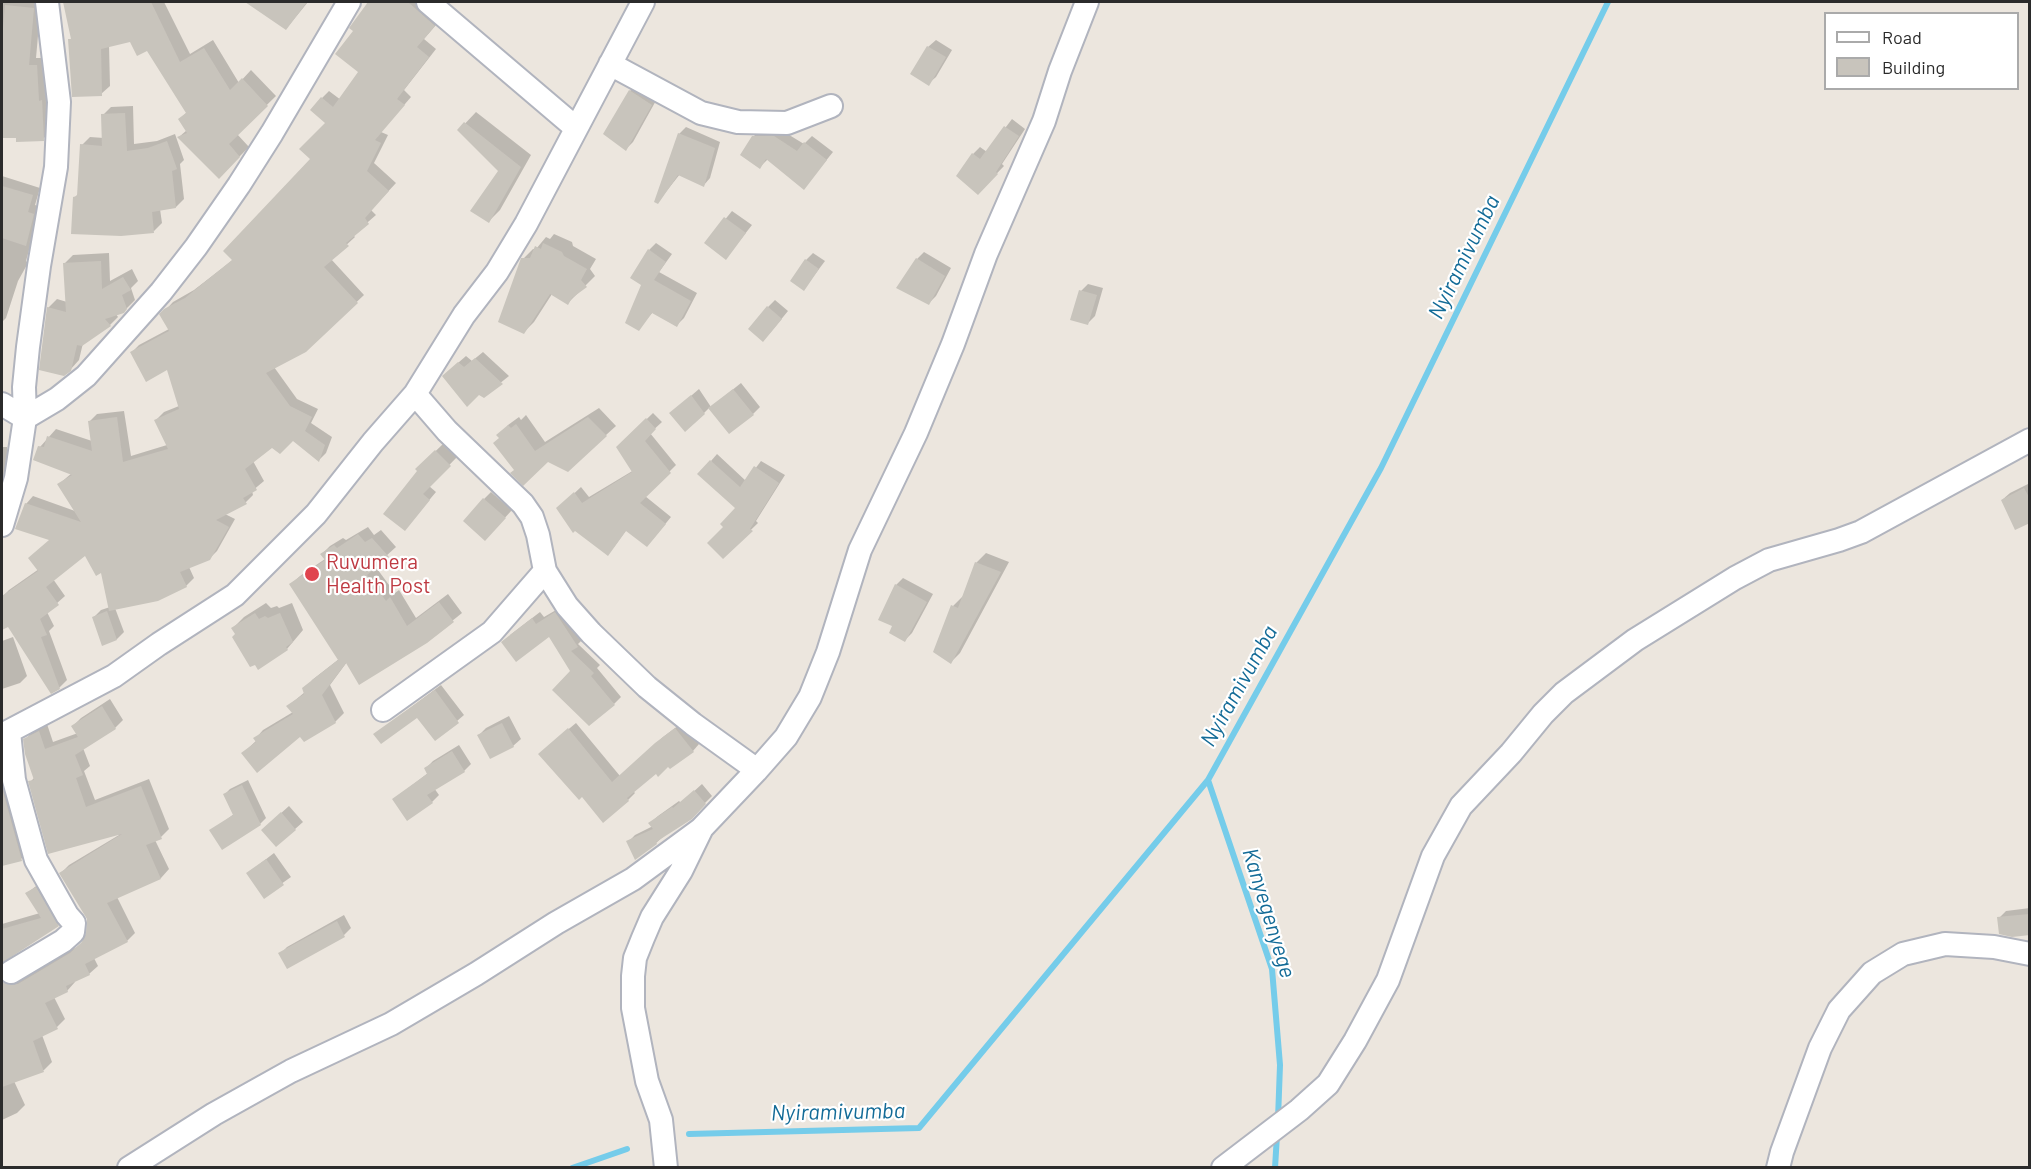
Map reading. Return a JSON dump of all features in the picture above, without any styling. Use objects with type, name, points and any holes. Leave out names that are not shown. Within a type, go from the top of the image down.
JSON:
[{"type":"street","points":[[2,525],[16,478],[25,418],[24,387],[28,347],[56,167],[59,102],[47,2]]},
{"type":"street","points":[[25,418],[57,399],[86,376],[161,292],[239,185],[349,2]]},
{"type":"street","points":[[428,2],[576,128]]},
{"type":"street","points":[[11,972],[63,941],[73,932],[74,923],[36,860],[14,780],[5,734],[114,676],[166,639],[235,595],[316,514],[415,394],[464,315],[497,272],[526,224],[643,2]]},
{"type":"street","points":[[129,1167],[214,1113],[291,1071],[391,1024],[556,923],[633,879],[701,829],[786,737],[810,697],[828,652],[860,550],[899,471],[953,344],[986,254],[1044,121],[1060,71],[1087,2]]},
{"type":"street","points":[[610,64],[700,113],[738,122],[787,123],[831,106]]},
{"type":"street","points":[[415,394],[447,431],[523,504],[532,517],[545,571],[575,615],[647,687],[693,724],[757,770]]},
{"type":"street","points":[[2,404],[25,418]]},
{"type":"street","points":[[1223,1167],[1299,1110],[1328,1084],[1355,1041],[1388,980],[1433,856],[1461,806],[1564,693],[1635,640],[1735,578],[1770,560],[1861,532],[2030,440]]},
{"type":"street","points":[[383,710],[492,632],[545,571]]},
{"type":"street","points":[[666,1167],[661,1120],[647,1081],[634,1017],[633,976],[635,958],[648,927],[681,871],[701,829]]},
{"type":"street","points":[[1778,1167],[1820,1048],[1839,1010],[1872,973],[1903,954],[1945,944],[1994,947],[2030,954]]},
{"type":"building","points":[[63,2],[151,2],[180,62],[204,48],[230,90],[242,78],[268,106],[229,144],[240,157],[219,179],[177,137],[187,133],[178,119],[186,113],[147,51],[137,56],[130,42],[101,49],[102,96],[72,97],[68,39],[71,39]]},
{"type":"building","points":[[245,2],[307,2],[286,30]]},
{"type":"building","points":[[368,2],[408,2],[435,26],[417,47],[429,57],[397,99],[405,105],[375,140],[381,143],[367,171],[389,191],[365,218],[369,224],[346,243],[349,246],[324,267],[358,303],[306,352],[266,373],[290,406],[312,417],[305,431],[325,445],[319,462],[293,441],[280,454],[272,448],[245,469],[257,490],[243,498],[247,504],[216,520],[229,527],[210,560],[180,572],[187,587],[158,601],[109,611],[101,573],[96,576],[85,556],[46,587],[59,605],[40,619],[47,635],[41,637],[60,689],[51,694],[8,627],[2,630],[2,596],[38,571],[28,558],[49,540],[15,529],[25,503],[81,522],[57,484],[72,475],[33,460],[38,446],[44,447],[47,436],[92,451],[88,421],[117,417],[123,462],[168,449],[154,420],[179,409],[167,370],[146,382],[130,352],[169,331],[159,314],[185,298],[232,260],[223,251],[310,159],[299,149],[325,123],[310,110],[321,97],[333,107],[358,72],[335,54],[353,31],[349,28]]},
{"type":"building","points":[[5,5],[34,8],[29,65],[37,65],[44,141],[16,142],[16,138],[2,138],[2,41]]},
{"type":"building","points":[[927,46],[946,57],[929,86],[910,74]]},
{"type":"building","points":[[629,90],[652,105],[626,151],[603,134]]},
{"type":"building","points":[[125,113],[127,151],[148,148],[167,141],[177,169],[172,171],[176,208],[152,212],[154,233],[121,236],[71,234],[73,197],[77,196],[80,144],[102,146],[101,114]]},
{"type":"building","points":[[464,122],[521,167],[489,223],[470,211],[498,171],[457,130]]},
{"type":"building","points":[[1004,126],[1019,136],[996,172],[998,174],[978,195],[956,176],[972,153],[980,159]]},
{"type":"building","points":[[678,133],[715,148],[704,187],[678,175],[658,204],[654,202]]},
{"type":"building","points":[[752,136],[774,136],[797,151],[804,142],[827,160],[804,190],[766,159],[760,169],[740,155]]},
{"type":"building","points":[[2,186],[33,195],[28,212],[34,214],[26,246],[2,238]]},
{"type":"building","points":[[724,217],[746,233],[726,260],[704,243]]},
{"type":"building","points":[[543,243],[562,252],[564,256],[587,269],[581,280],[587,287],[572,298],[568,305],[550,294],[524,334],[498,322],[521,258],[530,258],[535,246],[541,249]]},
{"type":"building","points":[[648,249],[666,262],[654,280],[691,301],[677,327],[652,313],[639,331],[625,323],[641,285],[630,278]]},
{"type":"building","points":[[916,258],[945,276],[929,305],[896,288]]},
{"type":"building","points":[[805,259],[819,269],[804,291],[790,281]]},
{"type":"building","points":[[101,261],[102,289],[123,277],[131,290],[122,295],[127,309],[124,313],[105,319],[111,326],[82,346],[77,345],[71,371],[64,376],[39,370],[47,307],[66,312],[63,263]]},
{"type":"building","points":[[1079,290],[1097,295],[1088,325],[1070,320]]},
{"type":"building","points":[[767,306],[782,319],[763,342],[748,329]]},
{"type":"building","points":[[475,358],[503,384],[484,398],[479,395],[467,407],[442,376],[458,362],[464,367]]},
{"type":"building","points":[[733,389],[754,415],[729,434],[708,408]]},
{"type":"building","points":[[691,395],[705,414],[685,432],[669,413]]},
{"type":"building","points":[[588,417],[607,436],[568,472],[548,462],[523,486],[510,473],[514,470],[493,443],[499,438],[496,435],[508,425],[511,428],[516,424],[535,451]]},
{"type":"building","points":[[646,418],[656,429],[645,441],[671,473],[640,503],[666,524],[647,547],[626,531],[608,556],[575,531],[573,533],[556,508],[574,492],[582,503],[632,472],[616,447]]},
{"type":"building","points":[[435,450],[451,466],[423,494],[430,500],[405,531],[383,514],[417,471],[415,469]]},
{"type":"building","points":[[710,460],[740,487],[754,466],[779,483],[750,529],[753,531],[723,559],[707,543],[723,527],[720,524],[735,508],[697,474]]},
{"type":"building","points":[[2024,488],[2030,499],[2030,523],[2015,530],[2001,500]]},
{"type":"building","points":[[483,498],[506,518],[485,541],[463,521]]},
{"type":"building","points":[[358,534],[365,542],[372,538],[389,557],[367,575],[386,601],[390,597],[407,626],[439,602],[454,622],[427,643],[359,685],[346,663],[322,695],[336,723],[304,742],[300,737],[257,773],[241,753],[256,742],[253,738],[293,714],[286,706],[304,694],[302,688],[338,660],[289,584],[325,560],[320,554],[334,545],[337,548]]},
{"type":"building","points":[[975,562],[1001,572],[951,664],[933,652],[951,605],[958,608]]},
{"type":"building","points":[[895,584],[927,602],[905,642],[889,633],[892,626],[878,620]]},
{"type":"building","points":[[107,611],[117,640],[102,646],[92,617]]},
{"type":"building","points":[[555,612],[578,647],[571,651],[594,673],[591,676],[615,705],[589,726],[552,690],[570,671],[549,637],[516,662],[501,642],[532,618],[536,624]]},
{"type":"building","points":[[255,613],[259,619],[280,613],[293,642],[286,647],[288,650],[258,670],[255,665],[250,667],[232,637],[235,634],[231,628]]},
{"type":"building","points":[[435,690],[459,723],[435,741],[417,718],[381,744],[373,734]]},
{"type":"building","points":[[102,706],[116,729],[75,755],[83,775],[76,778],[86,807],[141,786],[162,839],[146,845],[161,879],[107,903],[128,942],[85,964],[90,975],[66,986],[68,992],[45,1003],[58,1029],[33,1041],[44,1072],[2,1087],[2,981],[11,985],[18,984],[70,953],[82,942],[86,933],[87,919],[59,873],[122,834],[48,854],[28,781],[34,780],[25,754],[23,739],[39,731],[45,749],[78,737],[71,726]]},
{"type":"building","points":[[502,723],[514,747],[490,759],[477,735]]},
{"type":"building","points":[[568,728],[612,782],[675,728],[694,752],[670,769],[668,767],[658,777],[656,774],[627,798],[629,801],[603,823],[582,797],[579,800],[538,754]]},
{"type":"building","points":[[452,751],[465,772],[427,795],[433,803],[407,821],[392,799],[427,774],[424,768]]},
{"type":"building","points":[[242,785],[261,825],[222,850],[209,830],[233,815],[223,794]]},
{"type":"building","points":[[2,788],[22,861],[2,866]]},
{"type":"building","points":[[694,790],[706,804],[692,819],[656,842],[657,844],[635,860],[626,841],[653,829],[648,823],[673,808]]},
{"type":"building","points":[[281,812],[296,830],[276,847],[261,830]]},
{"type":"building","points":[[266,859],[284,885],[264,899],[246,873]]},
{"type":"building","points":[[36,887],[59,926],[2,963],[2,929],[41,918],[25,893]]},
{"type":"building","points":[[2030,914],[2030,935],[2012,937],[1999,934],[1997,917]]},
{"type":"building","points":[[337,921],[345,937],[287,969],[278,953]]},
{"type":"waterway","name":"Nyiramivumba","points":[[689,1134],[919,1128],[1208,780],[1381,468],[1608,2]]},
{"type":"waterway","name":"Kanyegenyege","points":[[1208,780],[1272,969],[1280,1065],[1278,1119]]},
{"type":"waterway","name":"Kanyegenyege","points":[[1275,1168],[1277,1135]]},
{"type":"waterway","name":"Nyiramivumba","points":[[572,1168],[627,1149]]},
{"type":"place","name":"Ruvumera Health Post","points":[[312,574]]}]
